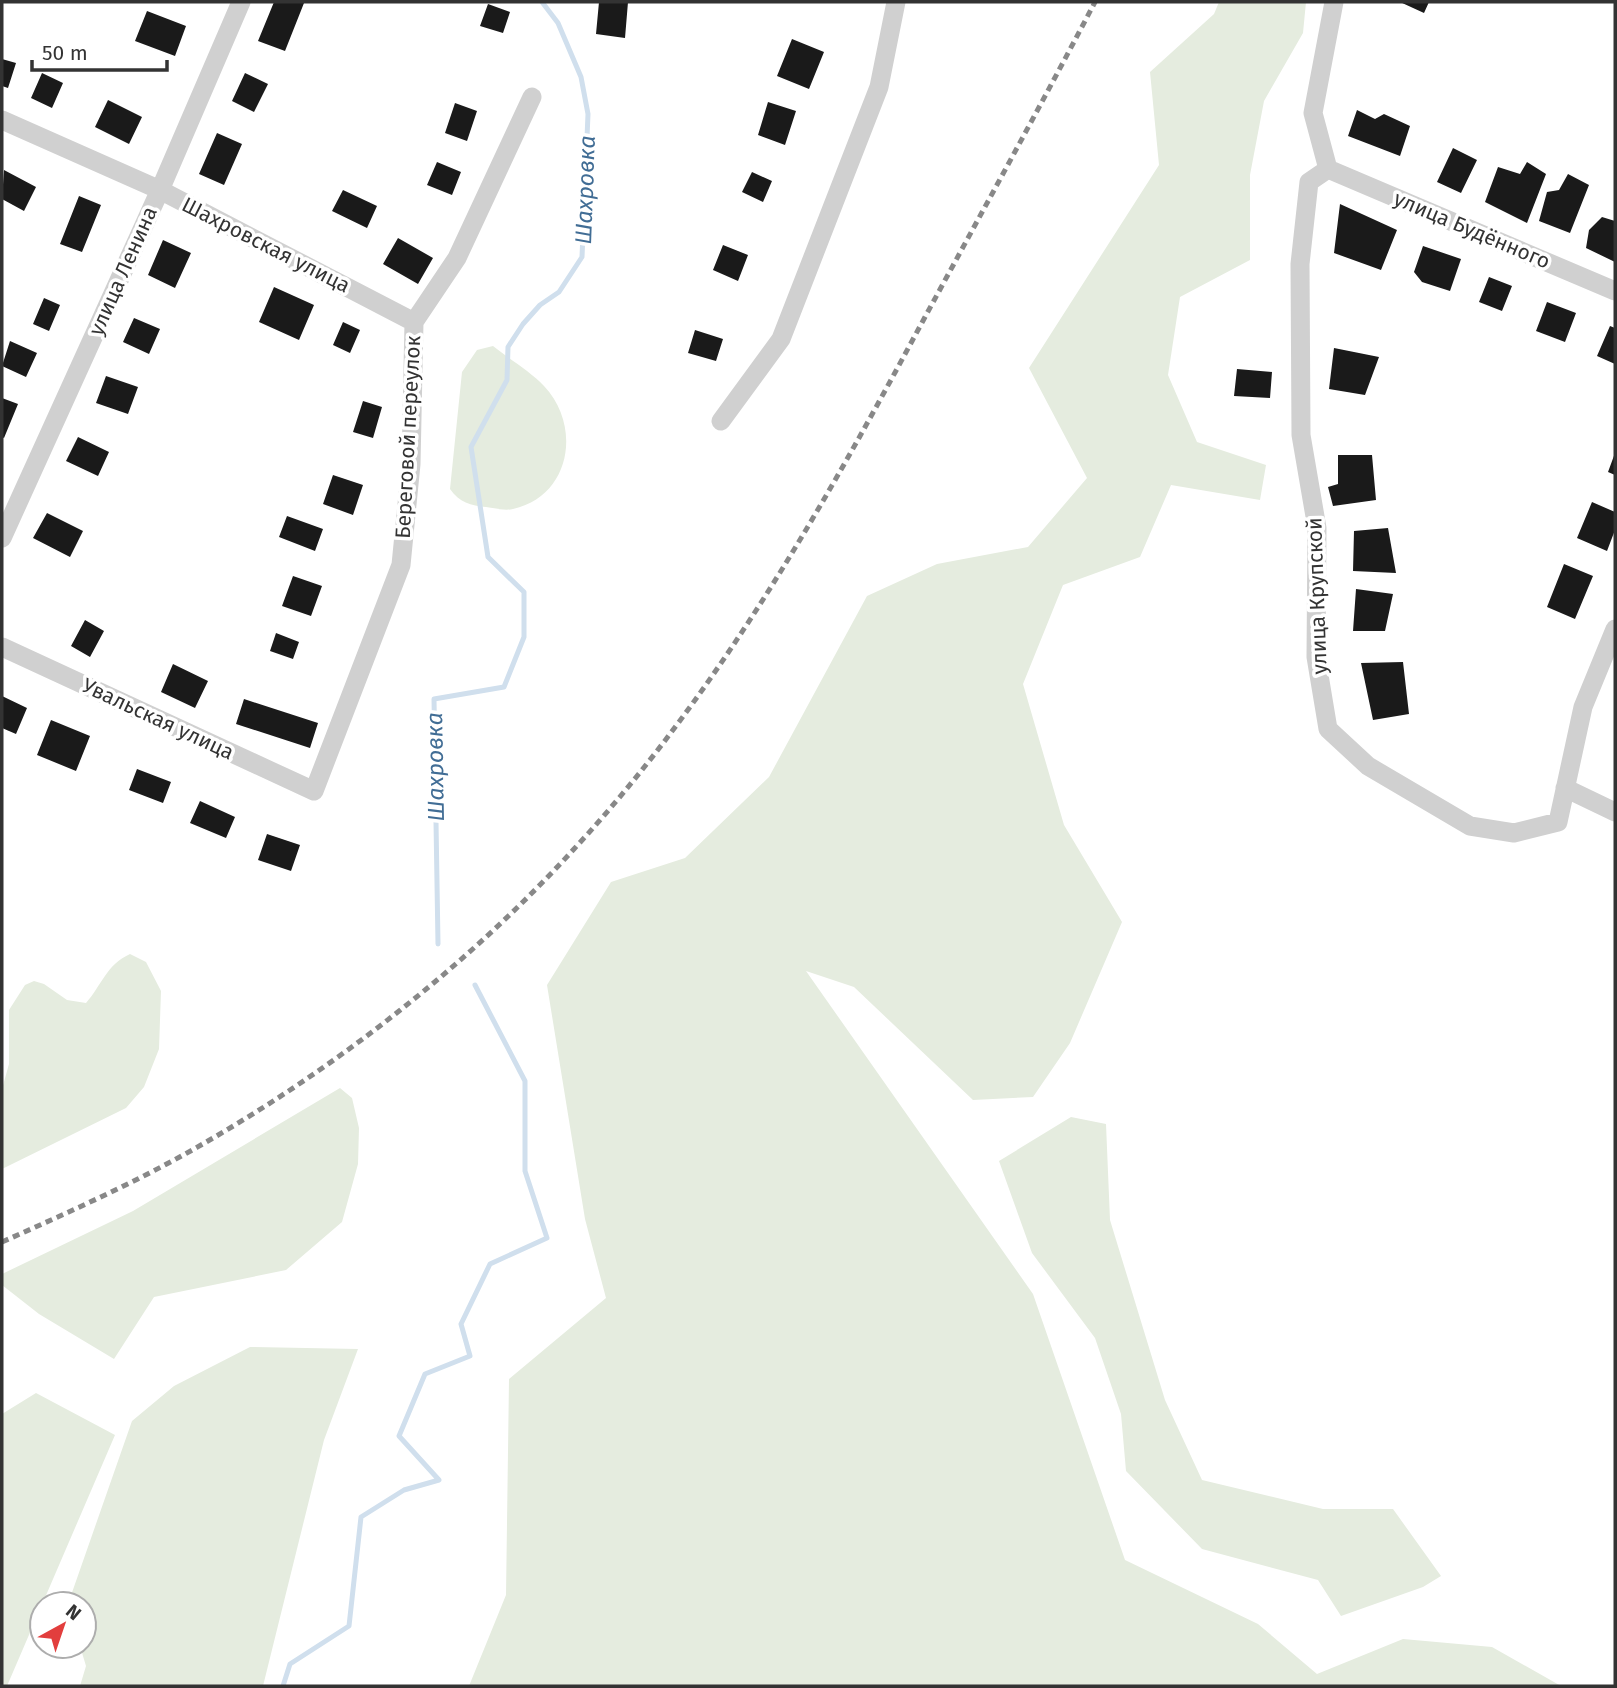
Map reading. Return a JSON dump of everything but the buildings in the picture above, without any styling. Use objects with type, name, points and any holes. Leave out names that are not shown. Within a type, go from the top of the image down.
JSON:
[{"type":"street","name":"улица Ленина","points":[[2,538],[160,190],[241,2]]},
{"type":"street","points":[[721,421],[780,339],[879,87],[896,2]]},
{"type":"street","points":[[1328,169],[1313,113],[1334,2]]},
{"type":"street","name":"Береговой переулок","points":[[314,792],[401,565],[411,464],[414,322],[457,258],[531,97]]},
{"type":"street","name":"Шахровская улица","points":[[2,120],[160,190],[414,322]]},
{"type":"street","name":"улица Будённого","points":[[1328,169],[1615,291]]},
{"type":"street","name":"улица Крупской","points":[[1328,169],[1309,182],[1300,264],[1301,435],[1317,528],[1316,657],[1328,729],[1368,766],[1470,826],[1514,833],[1558,822],[1565,788]]},
{"type":"street","points":[[1615,629],[1583,707],[1565,788],[1615,812]]},
{"type":"street","name":"Увальская улица","points":[[2,647],[314,792]]},
{"type":"shaded area","points":[[1219,2],[1306,2],[1303,33],[1264,101],[1250,175],[1250,260],[1180,297],[1168,375],[1197,442],[1266,465],[1260,500],[1171,485],[1140,557],[1063,585],[1023,684],[1064,825],[1122,922],[1070,1043],[1033,1097],[973,1100],[854,987],[806,971],[1033,1294],[1125,1560],[1258,1624],[1317,1674],[1403,1639],[1492,1647],[1561,1686],[469,1686],[506,1595],[509,1379],[606,1298],[585,1219],[547,985],[611,882],[685,858],[769,777],[867,596],[937,564],[1028,547],[1087,478],[1029,368],[1159,165],[1150,72],[1214,14]]},
{"type":"shaded area","points":[[493,346],[544,386],[556,402],[566,439],[565,458],[548,490],[533,502],[510,510],[470,504],[457,497],[450,489],[462,372],[477,350]]},
{"type":"shaded area","points":[[130,954],[146,962],[161,991],[159,1049],[144,1087],[126,1108],[2,1169],[2,1089],[9,1064],[9,1010],[25,985],[34,981],[44,984],[67,1000],[86,1003],[115,964]]},
{"type":"shaded area","points":[[340,1088],[352,1098],[359,1128],[358,1164],[342,1222],[286,1270],[154,1297],[114,1359],[39,1314],[2,1285],[2,1274],[133,1211]]},
{"type":"shaded area","points":[[1071,1117],[1106,1124],[1110,1220],[1165,1400],[1202,1480],[1323,1509],[1393,1509],[1441,1576],[1423,1587],[1341,1616],[1318,1580],[1202,1549],[1126,1471],[1121,1414],[1095,1338],[1032,1253],[999,1161]]},
{"type":"shaded area","points":[[250,1347],[358,1349],[324,1440],[263,1686],[80,1686],[86,1666],[84,1660],[98,1660],[98,1590],[73,1590],[132,1421],[174,1386]]},
{"type":"shaded area","points":[[36,1393],[115,1435],[48,1590],[28,1590],[28,1637],[7,1686],[2,1686],[2,1414]]},
{"type":"waterway","name":"Шахровка","points":[[438,944],[434,699],[504,687],[524,637],[524,592],[488,557],[471,447],[507,380],[508,347],[540,305],[559,292],[582,257],[588,114],[581,77],[558,23],[542,2]]},
{"type":"waterway","name":"Шахровка","points":[[283,1686],[290,1664],[349,1626],[361,1517],[404,1490],[439,1480],[399,1436],[425,1374],[470,1356],[461,1324],[490,1264],[547,1238],[525,1171],[525,1081],[475,985]]},
{"type":"railway","points":[[2,1242],[177,1159],[302,1082],[351,1048],[445,973],[533,892],[574,849],[676,726],[723,661],[808,526],[887,387],[1095,2]]}]
